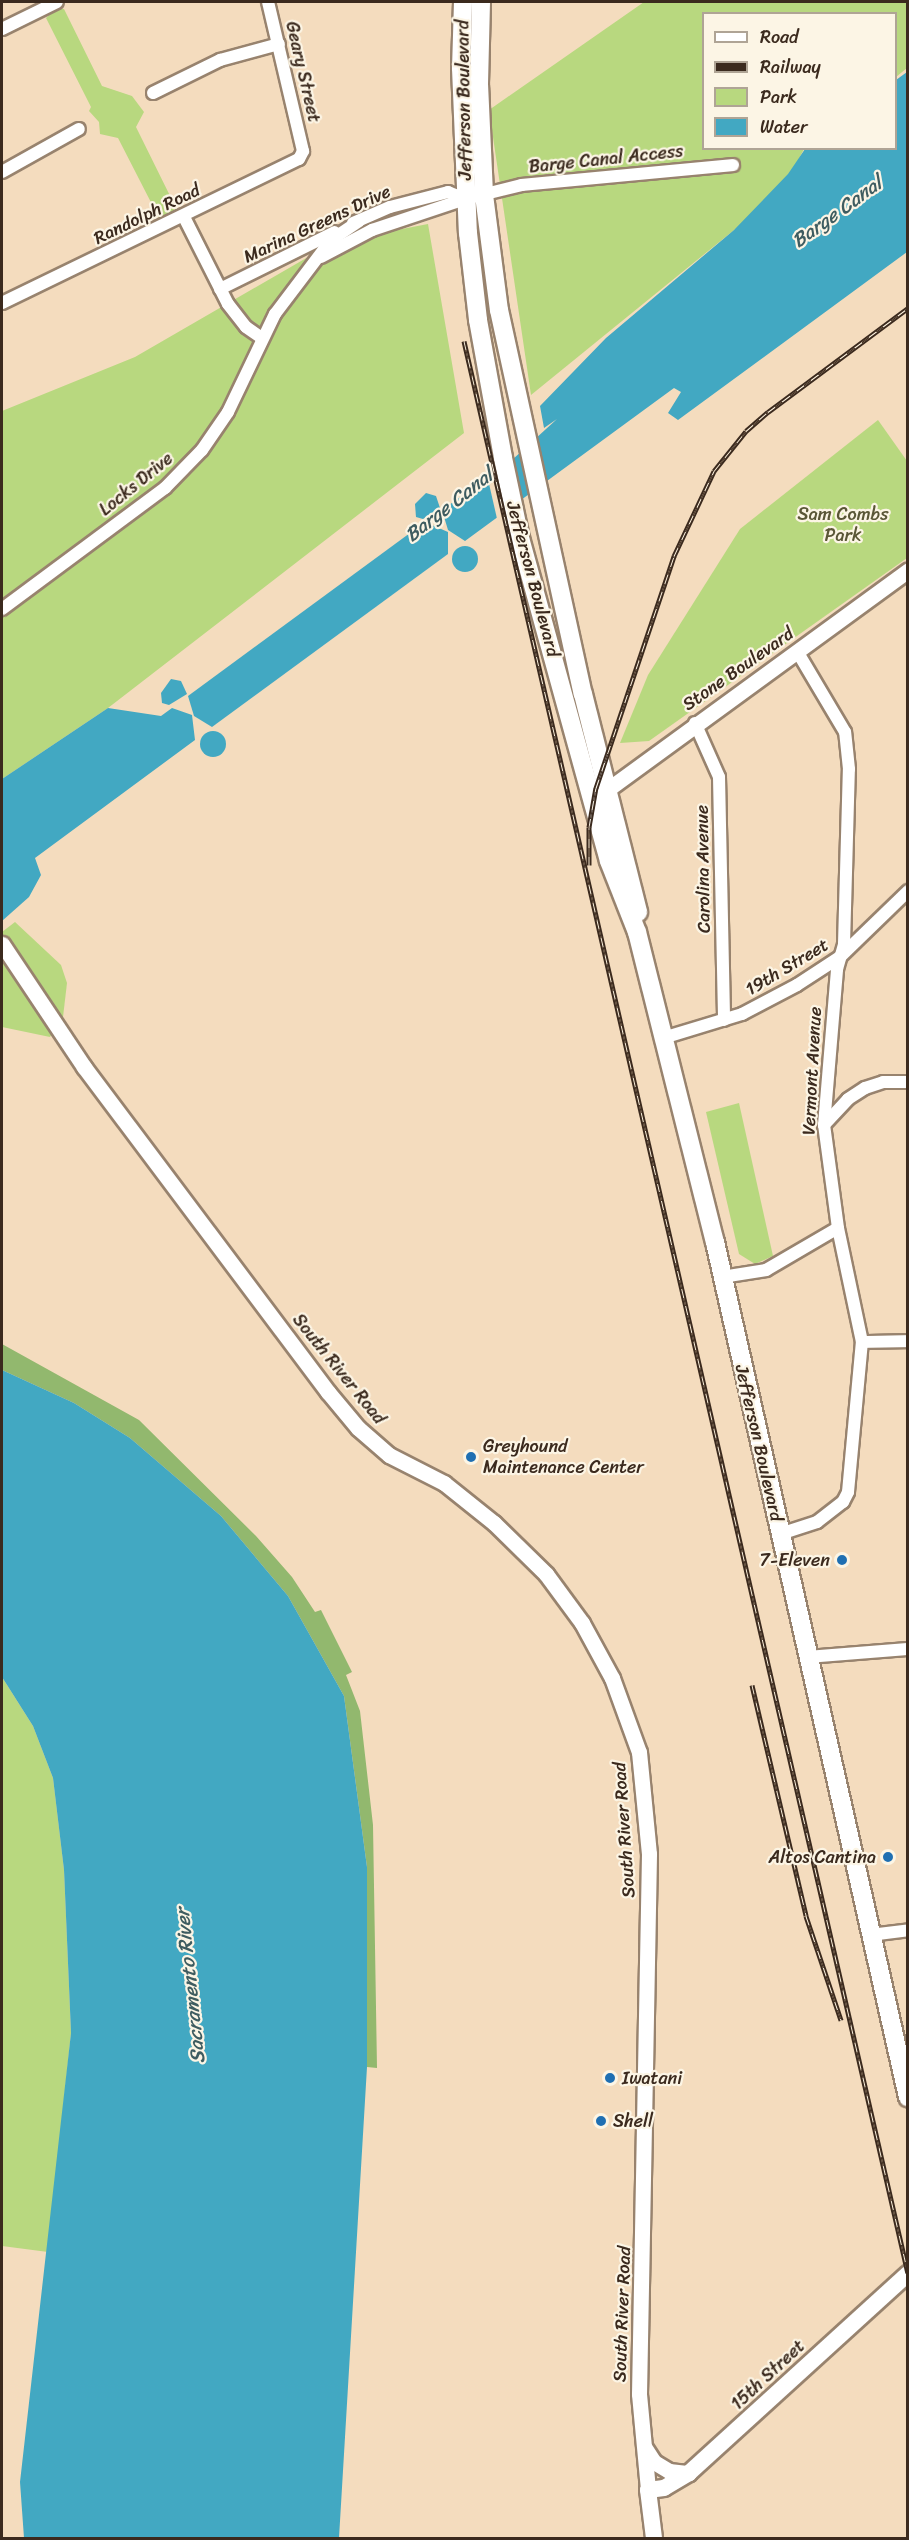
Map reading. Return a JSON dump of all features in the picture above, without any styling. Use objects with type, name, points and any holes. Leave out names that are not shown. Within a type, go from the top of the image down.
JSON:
[{"type":"main road","name":"Jefferson Boulevard","points":[[463,2],[461,68],[465,199],[478,320],[520,538],[600,795]]},
{"type":"main road","name":"Jefferson Boulevard","points":[[482,2],[479,84],[484,195],[499,310],[600,795],[609,861],[637,932],[722,1277],[908,2097]]},
{"type":"main road","name":"15th Street","points":[[648,2490],[664,2488],[689,2473],[908,2274]]},
{"type":"main road","name":"South River Road","points":[[648,2490],[654,2538]]},
{"type":"street","points":[[2,28],[57,2]]},
{"type":"street","name":"Geary Street","points":[[268,2],[303,151]]},
{"type":"street","points":[[153,93],[220,60],[279,44]]},
{"type":"street","points":[[2,172],[79,129]]},
{"type":"street","name":"Randolph Road","points":[[2,303],[184,217],[299,159],[303,151]]},
{"type":"street","name":"Barge Canal Access","points":[[484,195],[522,185],[733,165]]},
{"type":"street","name":"Marina Greens Drive","points":[[220,289],[390,207],[448,192],[465,199]]},
{"type":"street","name":"Locks Drive","points":[[312,262],[372,230],[465,199],[484,195]]},
{"type":"street","points":[[184,217],[220,289],[242,322],[262,338]]},
{"type":"street","name":"Locks Drive","points":[[2,609],[165,488],[202,450],[228,412],[262,338],[312,262],[331,240],[359,221]]},
{"type":"street","name":"Stone Boulevard","points":[[600,795],[695,723],[905,577]]},
{"type":"street","name":"Vermont Avenue","points":[[780,1534],[817,1522],[843,1502],[848,1492],[862,1342],[838,1228],[824,1125],[827,1060],[840,957],[844,944],[849,769],[845,732],[797,651]]},
{"type":"street","name":"Carolina Avenue","points":[[695,723],[719,777],[724,1020]]},
{"type":"street","name":"19th Street","points":[[663,1038],[724,1020],[779,996],[840,957],[908,891]]},
{"type":"street","name":"South River Road","points":[[2,945],[26,984]]},
{"type":"street","name":"South River Road","points":[[2,957],[49,1014],[91,1076],[358,1428],[389,1455],[444,1484],[494,1523],[546,1574],[582,1623],[612,1678],[639,1752],[649,1854],[639,2388],[648,2490]]},
{"type":"street","points":[[824,1125],[848,1099],[865,1088],[884,1082],[908,1082]]},
{"type":"street","points":[[722,1277],[766,1269],[838,1228]]},
{"type":"street","points":[[862,1342],[908,1341]]},
{"type":"street","points":[[807,1657],[908,1649]]},
{"type":"street","points":[[870,1935],[908,1930]]},
{"type":"street","points":[[643,2445],[654,2463],[669,2471],[689,2473]]},
{"type":"green space","points":[[644,2],[907,2],[907,68],[897,76],[897,12],[702,12],[702,150],[803,150],[782,191],[531,395],[489,110]]},
{"type":"green space","points":[[56,8],[64,9],[102,86],[132,96],[144,112],[136,127],[177,210],[159,218],[118,138],[100,134],[99,122],[89,111],[91,107],[46,18]]},
{"type":"green space","points":[[428,224],[464,433],[108,708],[2,779],[2,411],[135,357],[334,242]]},
{"type":"green space","name":"Sam Combs Park","points":[[878,420],[907,461],[907,558],[649,741],[620,743],[648,675],[740,529]]},
{"type":"green space","points":[[15,922],[61,965],[67,983],[63,1017],[50,1037],[2,1027],[2,932]]},
{"type":"green space","points":[[739,1103],[773,1256],[755,1264],[739,1254],[706,1112]]},
{"type":"green space","points":[[2,1344],[139,1420],[256,1536],[292,1577],[315,1612],[321,1610],[352,1672],[346,1675],[360,1711],[373,1825],[377,2068],[367,2067],[367,1867],[344,1696],[288,1596],[221,1516],[130,1438],[74,1403],[2,1370]]},
{"type":"green space","points":[[2,1677],[33,1726],[53,1778],[64,1870],[71,2033],[48,2252],[2,2246]]},
{"type":"water","name":"Barge Canal","points":[[907,72],[907,252],[678,420],[668,413],[681,392],[674,388],[465,541],[448,530],[442,510],[512,460],[557,419],[544,428],[540,406],[606,338],[734,230],[788,174],[804,150],[897,150],[897,79]]},
{"type":"water","points":[[426,493],[436,496],[440,508],[423,519],[416,517],[415,504]]},
{"type":"water","points":[[425,522],[448,532],[448,554],[212,727],[194,716],[188,696]]},
{"type":"water","points":[[465,546],[474,550],[478,559],[474,568],[465,572],[456,568],[452,559],[456,550]]},
{"type":"water","points":[[171,679],[181,681],[187,694],[169,705],[162,703],[161,693]]},
{"type":"water","points":[[108,708],[161,716],[172,708],[192,715],[195,740],[35,858],[41,875],[29,897],[2,921],[2,779]]},
{"type":"water","points":[[213,731],[222,735],[226,744],[222,753],[213,757],[204,753],[200,744],[204,735]]},
{"type":"water","name":"Sacramento River","points":[[2,1370],[74,1403],[130,1438],[221,1516],[288,1596],[344,1696],[367,1867],[367,2067],[339,2538],[24,2538],[20,2482],[71,2033],[64,1870],[53,1778],[33,1726],[2,1677]]},
{"type":"pier","points":[[510,458],[520,505],[498,523],[487,475]]},
{"type":"railway","points":[[589,865],[589,827],[596,788],[674,556],[714,471],[746,431],[768,412],[908,308]]},
{"type":"railway","points":[[464,341],[908,2273]]},
{"type":"railway","points":[[752,1685],[806,1916],[841,2020]]},
{"type":"place","name":"Greyhound Maintenance Center","points":[[471,1457]]},
{"type":"place","name":"7-Eleven","points":[[842,1560]]},
{"type":"place","name":"Altos Cantina","points":[[888,1857]]},
{"type":"place","name":"Iwatani","points":[[610,2078]]},
{"type":"place","name":"Shell","points":[[601,2121]]}]
